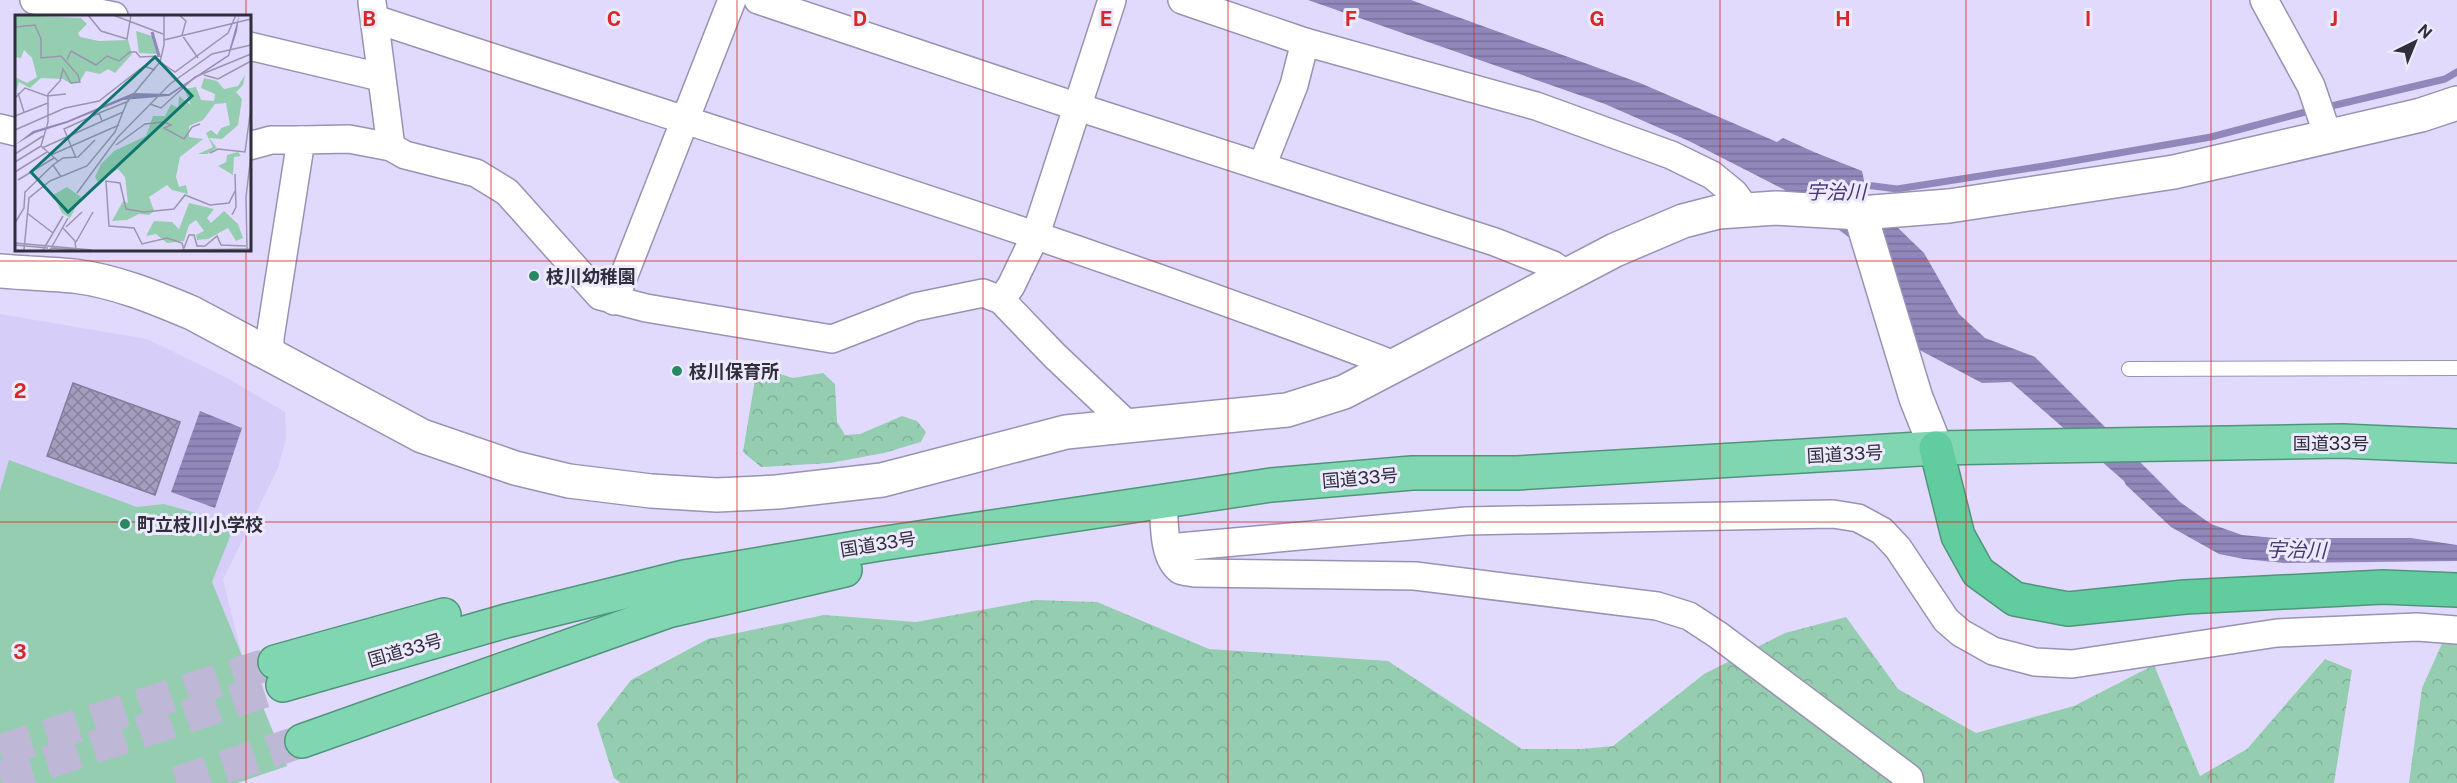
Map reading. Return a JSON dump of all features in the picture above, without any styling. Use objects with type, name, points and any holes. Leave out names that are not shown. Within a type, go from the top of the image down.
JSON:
[{"type":"highway","name":"国道33号","points":[[279,673],[512,596],[684,577],[879,544],[1271,485],[1412,473],[1517,473],[1936,448],[2342,441],[2457,446]]},
{"type":"highway","points":[[1936,448],[1958,536],[1978,573],[2015,599],[2067,609],[2185,597],[2383,587],[2457,590]]},
{"type":"highway","points":[[302,741],[668,611],[1163,502]]},
{"type":"street","points":[[34,0],[109,15]]},
{"type":"street","points":[[614,301],[732,0]]},
{"type":"street","points":[[758,0],[1078,107],[1495,242],[1552,265],[1568,276]]},
{"type":"street","points":[[1001,300],[1011,286],[1036,234],[1112,0]]},
{"type":"street","points":[[1182,0],[1305,42],[1536,106],[1671,154],[1712,175],[1734,193],[1746,208]]},
{"type":"street","points":[[2264,0],[2320,110]]},
{"type":"street","points":[[391,147],[380,77],[373,9],[684,121],[1036,234],[1330,339],[1396,366]]},
{"type":"street","points":[[1262,166],[1294,85],[1305,42]]},
{"type":"street","points":[[250,46],[380,77]]},
{"type":"street","points":[[0,271],[75,277],[120,286],[192,313],[422,436],[470,454],[569,482],[717,495],[777,492],[882,480],[1066,432],[1287,410],[1344,392],[1656,231],[1718,212],[1746,208],[1860,213],[1949,206],[2163,174],[2320,110],[2421,115],[2457,104]]},
{"type":"street","points":[[0,128],[15,132]]},
{"type":"street","points":[[250,146],[271,140],[349,139],[391,147],[405,155],[476,173],[507,192],[600,296],[646,308],[832,339],[915,307],[983,293],[1001,300],[1055,356],[1129,426]]},
{"type":"street","points":[[270,355],[270,338],[301,140]]},
{"type":"street","points":[[1860,213],[1916,398],[1936,448]]},
{"type":"street","points":[[1163,502],[1171,559],[1181,570],[1194,573],[1415,576],[1657,606],[1689,616],[1718,635],[1909,778],[1910,783]]},
{"type":"street","points":[[1168,548],[1466,521],[1833,514],[1858,518],[1882,531],[1898,548],[1946,620],[1961,633],[1993,651],[2035,662],[2072,664],[2277,633],[2417,627],[2457,630]]},
{"type":"lane","points":[[2129,369],[2457,368]]},
{"type":"shaded area","name":"町立枝川小学校","points":[[0,314],[147,339],[229,379],[285,412],[286,439],[278,468],[223,580],[243,659],[287,766],[237,783],[0,783]]},
{"type":"green space","points":[[764,369],[793,378],[823,373],[835,384],[837,422],[845,435],[860,434],[902,416],[917,421],[926,432],[921,442],[884,453],[830,463],[761,467],[743,452],[755,380]]},
{"type":"green space","name":"町立枝川小学校","points":[[9,460],[137,507],[164,504],[235,524],[212,582],[287,766],[237,783],[0,783],[0,491]]},
{"type":"green space","points":[[1035,600],[1097,602],[1209,649],[1388,661],[1522,749],[1582,749],[1613,746],[1704,674],[1785,633],[1846,617],[1898,689],[1976,733],[2074,706],[2154,665],[2200,776],[2247,749],[2325,659],[2352,670],[2334,783],[621,783],[614,778],[597,724],[631,680],[708,639],[824,615],[916,622]]},
{"type":"green space","points":[[2445,637],[2457,645],[2457,783],[2409,783],[2422,688]]},
{"type":"water","name":"宇治川","points":[[1308,0],[1411,0],[1640,83],[1777,142],[1783,138],[1862,171],[1868,199],[1924,253],[1959,314],[1985,338],[2035,357],[2180,502],[2211,524],[2242,535],[2275,538],[2411,538],[2457,545],[2457,561],[2284,563],[2219,554],[2171,527],[2124,481],[2011,382],[1982,383],[1912,346],[1891,268],[1783,189],[1691,142],[1605,104]]},
{"type":"water","points":[[200,411],[242,428],[215,508],[171,492]]},
{"type":"building","points":[[73,383],[180,422],[155,495],[47,456]]},
{"type":"waterway","points":[[2323,108],[2445,79],[2457,72]]},
{"type":"waterway","points":[[1858,184],[1897,189],[2044,166],[2211,137],[2313,110]]},
{"type":"tunnel","points":[[0,751],[275,662]]},
{"type":"tunnel","points":[[0,778],[283,685]]},
{"type":"tunnel","points":[[177,783],[302,741]]},
{"type":"place","name":"枝川幼稚園","points":[[534,276]]},
{"type":"place","name":"枝川保育所","points":[[677,371]]},
{"type":"place","name":"町立枝川小学校","points":[[125,524]]}]
